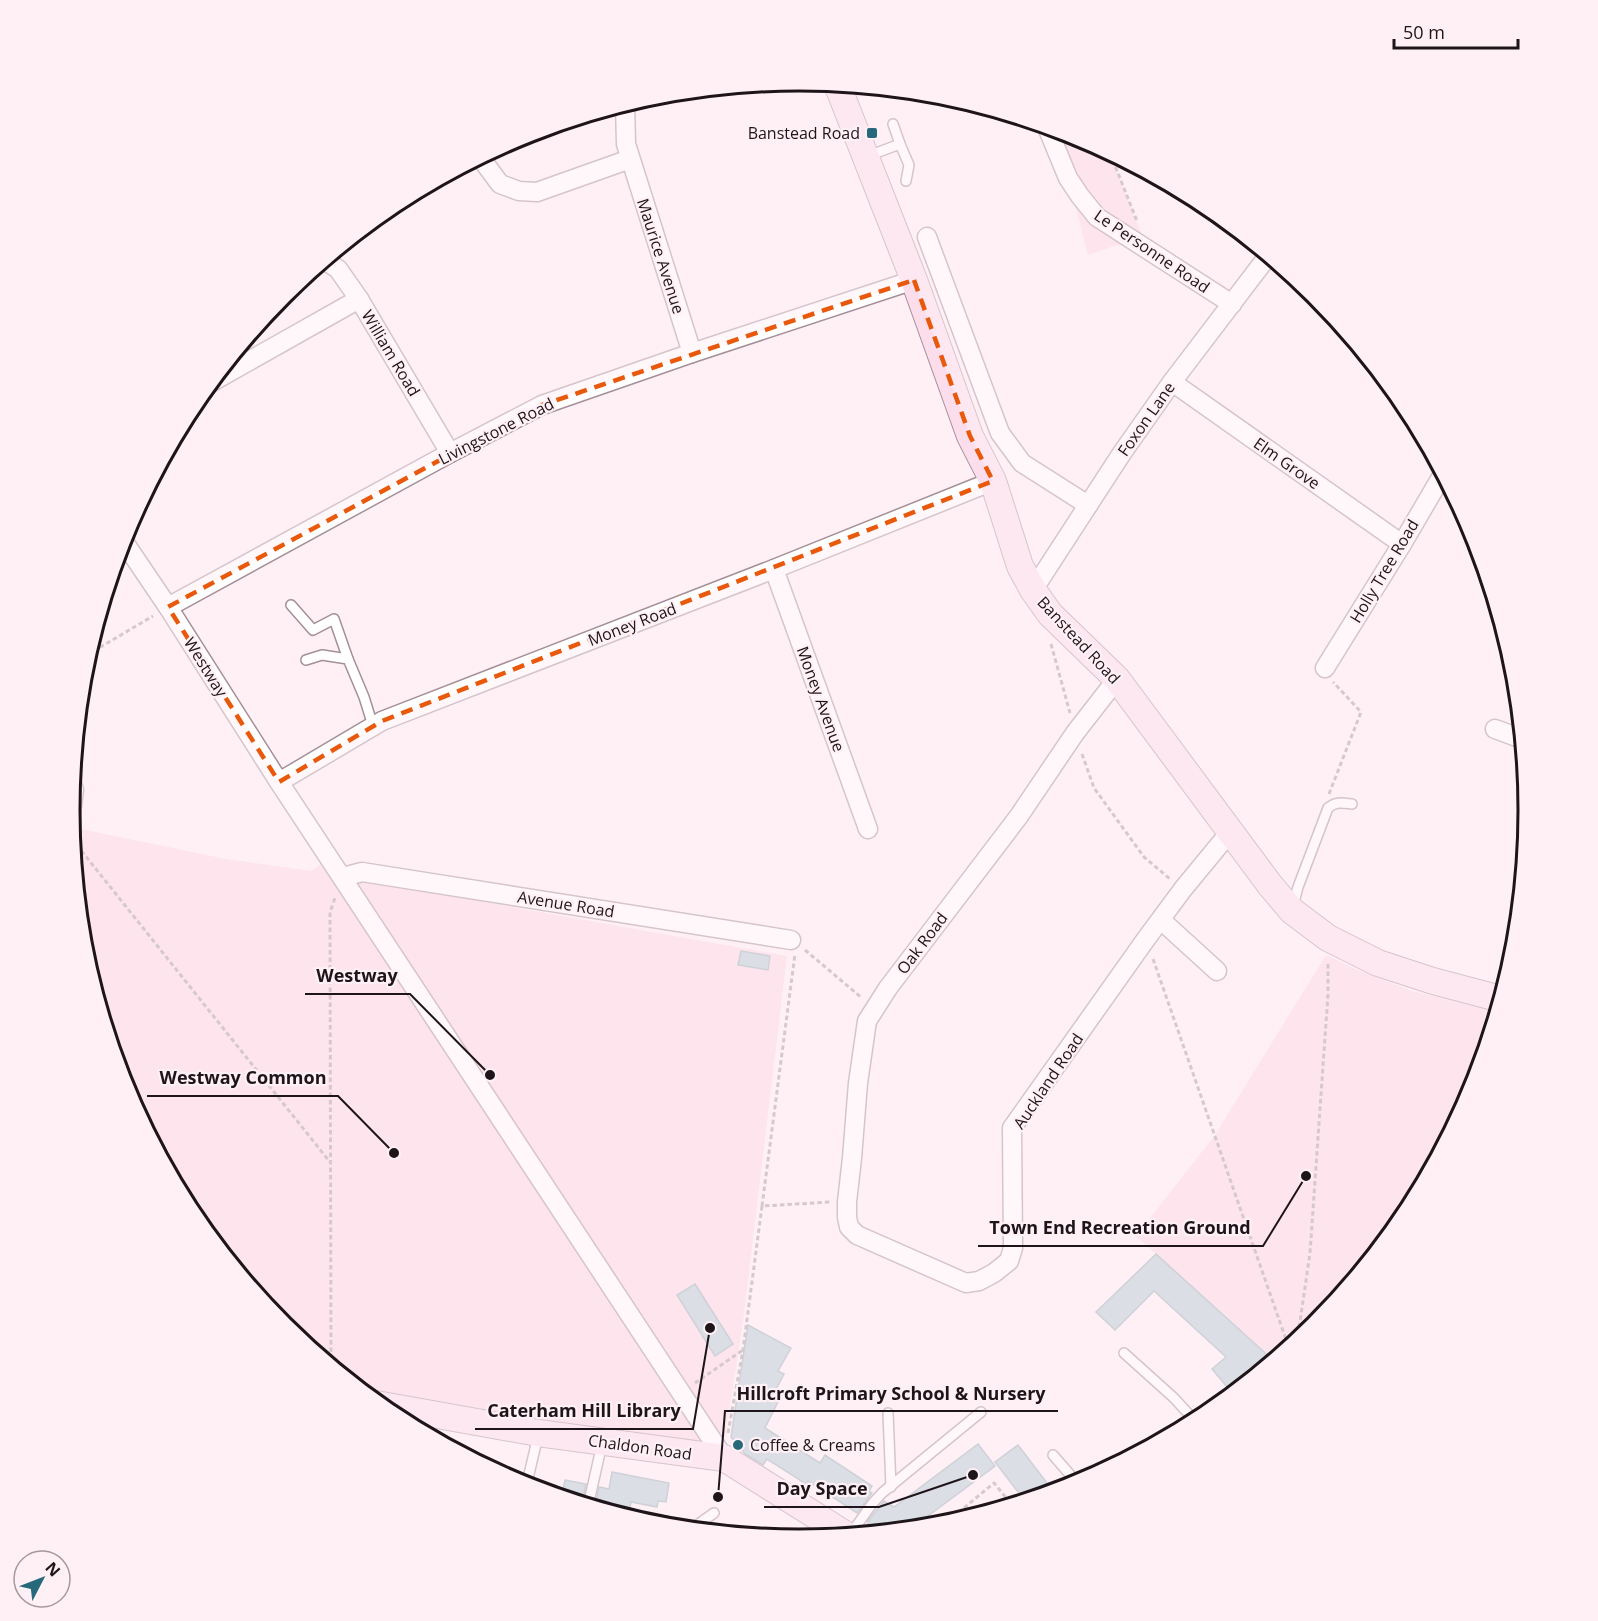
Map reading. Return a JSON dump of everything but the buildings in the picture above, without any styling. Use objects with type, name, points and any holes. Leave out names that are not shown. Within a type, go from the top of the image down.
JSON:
[{"type":"main road","name":"Banstead Road","points":[[840,93],[914,280],[970,436],[993,481],[1020,566],[1050,614],[1117,680],[1292,911],[1328,938],[1378,963],[1494,997]]},
{"type":"main road","name":"Chaldon Road","points":[[397,1408],[538,1433],[724,1458],[752,1472],[837,1528]]},
{"type":"street","name":"Maurice Avenue","points":[[625,113],[626,144],[630,159],[693,353]]},
{"type":"street","name":"Le Personne Road","points":[[1051,137],[1068,178],[1097,217],[1232,304]]},
{"type":"street","points":[[485,163],[500,184],[519,191],[537,192],[630,159]]},
{"type":"street","points":[[927,237],[1000,432],[1022,463],[1088,505]]},
{"type":"street","name":"Foxon Lane","points":[[1033,590],[1122,453],[1172,382],[1263,262]]},
{"type":"street","name":"William Road","points":[[331,265],[338,269],[359,299],[450,453]]},
{"type":"street","name":"Livingstone Road","points":[[168,607],[542,405],[914,280]]},
{"type":"street","points":[[227,373],[359,299]]},
{"type":"street","name":"Elm Grove","points":[[1172,382],[1402,544]]},
{"type":"street","name":"Money Road","points":[[279,782],[381,721],[774,569],[993,481]]},
{"type":"street","name":"Holly Tree Road","points":[[1325,668],[1438,482]]},
{"type":"street","name":"Westway","points":[[129,549],[279,782],[724,1458]]},
{"type":"street","name":"Money Avenue","points":[[774,569],[868,829]]},
{"type":"street","name":"Oak Road","points":[[869,1241],[856,1235],[849,1227],[847,1217],[858,1083],[867,1021],[888,988],[1018,816],[1075,733],[1117,680]]},
{"type":"street","points":[[1495,729],[1514,736]]},
{"type":"street","name":"Auckland Road","points":[[869,1241],[966,1283],[979,1281],[1009,1261],[1013,1248],[1014,1231],[1012,1128],[1146,939],[1230,832]]},
{"type":"street","name":"Avenue Road","points":[[343,877],[362,872],[794,941]]},
{"type":"street","points":[[1161,920],[1217,971]]},
{"type":"lane","points":[[893,124],[909,165],[906,181]]},
{"type":"lane","points":[[866,157],[900,144]]},
{"type":"lane","points":[[291,605],[313,630],[334,619],[364,697],[372,726]]},
{"type":"lane","points":[[306,660],[321,655],[348,659]]},
{"type":"lane","points":[[1292,911],[1298,887],[1328,808],[1333,804],[1352,804]]},
{"type":"lane","points":[[1124,1353],[1190,1415]]},
{"type":"lane","points":[[855,1527],[872,1504],[981,1412]]},
{"type":"lane","points":[[888,1413],[891,1487]]},
{"type":"lane","points":[[528,1477],[538,1433]]},
{"type":"lane","points":[[590,1498],[602,1442]]},
{"type":"lane","points":[[1053,1455],[1071,1476]]},
{"type":"lane","points":[[700,1523],[714,1513]]},
{"type":"path","points":[[1114,164],[1148,250]]},
{"type":"path","points":[[98,648],[168,607]]},
{"type":"path","points":[[1050,642],[1075,733],[1094,788],[1144,857],[1184,889]]},
{"type":"path","points":[[1325,668],[1325,674],[1361,712],[1328,798]]},
{"type":"path","points":[[81,849],[332,1163]]},
{"type":"path","points":[[331,1356],[330,912],[343,877]]},
{"type":"path","points":[[1299,1327],[1310,1253],[1328,994],[1328,938]]},
{"type":"path","points":[[1146,939],[1286,1339]]},
{"type":"path","points":[[794,941],[875,1009]]},
{"type":"path","points":[[724,1458],[743,1350],[794,941]]},
{"type":"path","points":[[762,1206],[847,1202]]},
{"type":"path","points":[[681,1393],[743,1350]]},
{"type":"path","points":[[960,1511],[994,1483],[1007,1499]]},
{"type":"highlighted area","points":[[914,280],[970,436],[993,481],[382,721],[279,782],[168,607],[542,405]]},
{"type":"shaded area","points":[[1051,137],[1114,164],[1148,250],[1117,245],[1088,255],[1068,178]]},
{"type":"shaded area","points":[[80,829],[226,859],[311,871],[321,864],[338,889],[362,878],[787,956],[743,1322],[725,1438],[706,1448],[373,1390],[290,1319],[228,1249],[201,1210],[176,1170],[134,1086],[104,997],[93,951],[81,858]]},
{"type":"shaded area","points":[[1326,955],[1412,991],[1490,1010],[1464,1086],[1422,1170],[1397,1210],[1370,1249],[1340,1285],[1308,1319],[1268,1355],[1136,1236],[1215,1135]]},
{"type":"place","name":"Banstead Road","points":[[872,133]]},
{"type":"place","name":"Westway","points":[[490,1075]]},
{"type":"place","name":"Westway Common","points":[[394,1153]]},
{"type":"place","name":"Town End Recreation Ground","points":[[1306,1176]]},
{"type":"place","name":"Caterham Hill Library","points":[[710,1328]]},
{"type":"place","name":"Coffee & Creams","points":[[738,1445]]},
{"type":"place","name":"Day Space","points":[[973,1475]]},
{"type":"place","name":"Hillcroft Primary School & Nursery","points":[[718,1497]]}]
